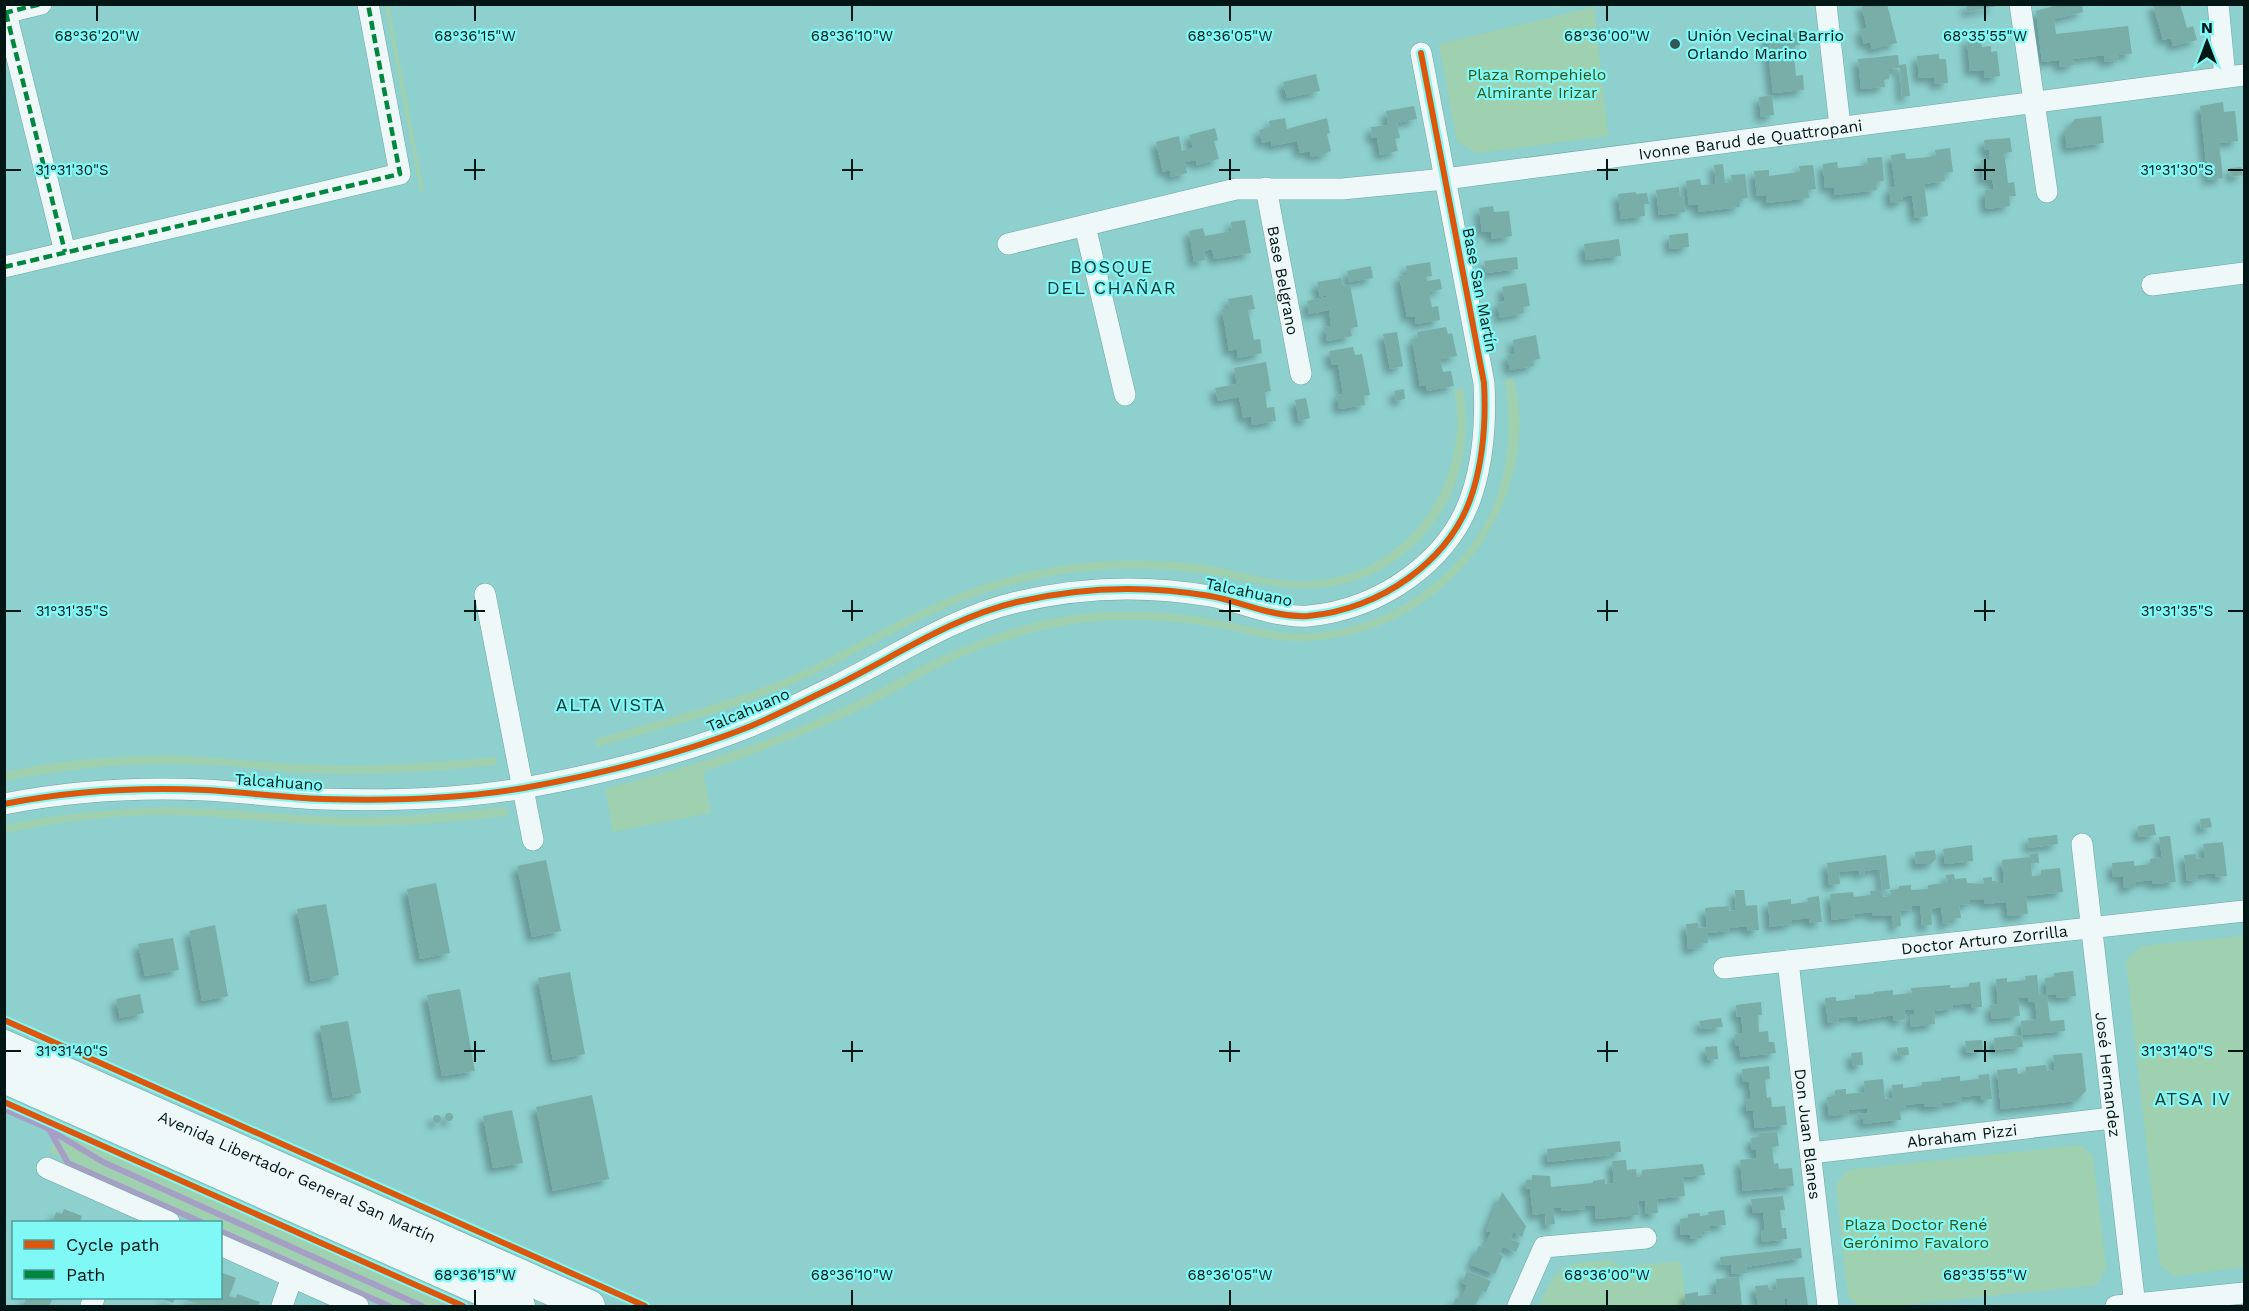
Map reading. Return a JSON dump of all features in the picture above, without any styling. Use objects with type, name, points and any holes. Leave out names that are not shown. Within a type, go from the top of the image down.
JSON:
[{"type":"main road","name":"Avenida Libertador General San Martín","points":[[4,1046],[589,1306]]},
{"type":"main road","name":"Avenida Libertador General San Martín","points":[[4,1077],[519,1306]]},
{"type":"street","points":[[41,4],[5,13],[65,252]]},
{"type":"street","points":[[4,267],[400,174],[368,4]]},
{"type":"street","points":[[1826,4],[1840,126]]},
{"type":"street","points":[[2020,4],[2047,192]]},
{"type":"street","points":[[2218,4],[2235,76]]},
{"type":"street","name":"Base San Martín","points":[[1421,53],[1484,383],[1486,417],[1480,466],[1472,496],[1454,530]]},
{"type":"street","name":"Ivonne Barud de Quattropani","points":[[1008,244],[1236,189],[1342,189],[1445,179],[2235,76]]},
{"type":"street","name":"Base Belgrano","points":[[1266,188],[1301,374]]},
{"type":"street","points":[[1085,226],[1125,395]]},
{"type":"street","points":[[2152,285],[2244,273]]},
{"type":"street","name":"Talcahuano","points":[[4,804],[82,792],[114,791],[209,790],[344,799],[439,797],[522,788],[640,762],[752,725],[830,689],[913,644],[976,614],[1018,602],[1104,589],[1147,590],[1186,592],[1216,597],[1275,614],[1305,616],[1331,612],[1382,594],[1407,579],[1435,556],[1454,530]]},
{"type":"street","points":[[486,594],[532,840]]},
{"type":"street","name":"José Hernandez","points":[[2082,844],[2112,1118],[2128,1306]]},
{"type":"street","name":"Doctor Arturo Zorrilla","points":[[1724,968],[2244,911]]},
{"type":"street","name":"Don Juan Blanes","points":[[1788,961],[1828,1306]]},
{"type":"street","name":"Abraham Pizzi","points":[[1811,1153],[2112,1118]]},
{"type":"street","points":[[47,1168],[124,1213],[165,1221]]},
{"type":"street","points":[[1518,1306],[1544,1247],[1646,1238]]},
{"type":"street","points":[[222,1246],[358,1306]]},
{"type":"street","points":[[282,1306],[292,1277]]},
{"type":"street","points":[[2128,1306],[2244,1293]]},
{"type":"green space","points":[[385,5],[389,5],[424,191],[420,191]]},
{"type":"green space","name":"Plaza Rompehielo Almirante Irizar","points":[[1594,7],[1608,136],[1477,153],[1457,141],[1439,44]]},
{"type":"green space","points":[[1513,378],[1517,396],[1519,434],[1508,492],[1492,526],[1475,552],[1434,594],[1410,611],[1355,634],[1295,641],[1175,622],[1131,620],[1086,622],[1030,633],[961,657],[874,703],[832,722],[703,772],[711,813],[613,832],[605,789],[751,746],[808,724],[954,651],[1023,626],[1050,619],[1104,612],[1158,612],[1189,615],[1280,632],[1307,633],[1334,631],[1360,624],[1409,602],[1451,568],[1469,548],[1492,509],[1505,468],[1508,446],[1508,402],[1505,380]]},
{"type":"green space","points":[[1463,388],[1466,416],[1465,444],[1460,470],[1451,495],[1438,518],[1400,557],[1376,572],[1352,582],[1328,587],[1304,588],[1183,571],[1123,568],[1093,570],[1031,580],[984,593],[921,619],[813,675],[771,693],[697,718],[597,747],[595,739],[767,686],[807,669],[936,603],[970,589],[1023,573],[1096,562],[1168,562],[1223,568],[1270,579],[1302,581],[1348,574],[1369,566],[1392,552],[1412,534],[1428,514],[1441,492],[1450,468],[1455,443],[1457,417],[1454,390]]},
{"type":"green space","points":[[169,755],[343,765],[408,764],[496,757],[497,765],[410,772],[346,774],[155,764],[79,769],[5,781],[5,772],[46,764]]},
{"type":"green space","points":[[167,807],[355,817],[506,807],[508,816],[372,826],[146,815],[85,820],[5,833],[5,825],[45,818]]},
{"type":"green space","points":[[2244,936],[2244,1267],[2174,1276],[2160,1265],[2126,961],[2141,946]]},
{"type":"green space","points":[[59,1130],[452,1306],[393,1306],[222,1229],[222,1221],[204,1221],[49,1152]]},
{"type":"green space","name":"Plaza Doctor René Gerónimo Favaloro","points":[[2080,1145],[2093,1156],[2106,1268],[2097,1285],[1892,1306],[1859,1306],[1848,1296],[1836,1184],[1848,1170]]},
{"type":"green space","points":[[1610,1260],[1620,1267],[1681,1261],[1686,1306],[1539,1306],[1552,1281],[1564,1268],[1581,1263]]},
{"type":"building","points":[[1861,4],[1887,4],[1897,43],[1872,49],[1870,42],[1864,44],[1860,30],[1867,28]]},
{"type":"building","points":[[1966,4],[1996,4],[1996,6],[1967,12]]},
{"type":"building","points":[[2061,4],[2082,4],[2083,12],[2054,19],[2056,34],[2128,26],[2132,54],[2118,55],[2119,60],[2104,62],[2104,55],[2073,59],[2074,65],[2060,67],[2059,60],[2042,62],[2036,11]]},
{"type":"building","points":[[2153,4],[2180,4],[2187,28],[2193,26],[2197,40],[2173,46],[2171,38],[2163,40]]},
{"type":"building","points":[[1798,32],[1800,45],[1793,46],[1796,76],[1803,75],[1804,90],[1773,93],[1766,36]]},
{"type":"building","points":[[1981,38],[1982,47],[1991,46],[1991,52],[1997,51],[2000,76],[1985,78],[1984,70],[1970,71],[1967,39]]},
{"type":"building","points":[[1939,54],[1939,59],[1946,59],[1948,83],[1935,84],[1934,77],[1919,78],[1917,56]]},
{"type":"building","points":[[1898,55],[1899,65],[1906,64],[1910,96],[1902,97],[1900,68],[1889,69],[1889,79],[1884,80],[1885,87],[1861,89],[1858,59]]},
{"type":"building","points":[[1316,74],[1320,91],[1287,98],[1283,82]]},
{"type":"building","points":[[1772,95],[1774,115],[1761,117],[1759,97]]},
{"type":"building","points":[[2223,102],[2224,112],[2235,111],[2238,141],[2219,143],[2223,178],[2208,180],[2200,106]]},
{"type":"building","points":[[1414,106],[1417,119],[1397,123],[1400,138],[1395,139],[1398,151],[1380,155],[1377,138],[1372,138],[1371,127],[1388,125],[1386,111]]},
{"type":"building","points":[[2101,116],[2104,143],[2067,148],[2065,132],[2075,119]]},
{"type":"building","points":[[1285,118],[1287,129],[1327,118],[1330,133],[1327,134],[1331,151],[1318,157],[1318,155],[1311,157],[1310,151],[1300,153],[1297,141],[1272,146],[1271,141],[1262,143],[1259,130],[1270,127],[1269,121]]},
{"type":"building","points":[[1215,128],[1218,140],[1214,141],[1219,159],[1197,165],[1196,160],[1185,162],[1187,173],[1171,177],[1170,170],[1163,172],[1156,142],[1179,136],[1182,151],[1193,148],[1189,135]]},
{"type":"building","points":[[2010,138],[2012,152],[2004,153],[2008,183],[2014,182],[2016,196],[2009,196],[2010,206],[1986,209],[1985,190],[1994,189],[1992,179],[1983,180],[1981,160],[1990,159],[1989,150],[1985,150],[1984,140]]},
{"type":"building","points":[[1950,148],[1953,172],[1944,173],[1945,181],[1924,184],[1928,216],[1915,218],[1912,195],[1902,197],[1903,202],[1891,203],[1889,188],[1895,187],[1891,155],[1905,153],[1906,159],[1920,158],[1936,156],[1935,150]]},
{"type":"building","points":[[1882,157],[1884,181],[1876,182],[1877,190],[1835,195],[1834,187],[1825,188],[1823,164],[1837,162],[1838,168],[1868,165],[1867,158]]},
{"type":"building","points":[[1723,164],[1725,183],[1732,182],[1731,175],[1745,174],[1748,198],[1739,199],[1740,207],[1698,212],[1698,204],[1689,205],[1686,181],[1700,179],[1701,185],[1716,184],[1714,165]]},
{"type":"building","points":[[1813,165],[1816,189],[1808,190],[1809,198],[1767,203],[1766,195],[1757,196],[1754,171],[1769,170],[1769,176],[1800,172],[1799,166]]},
{"type":"building","points":[[2241,167],[2243,175],[2231,177],[2230,168]]},
{"type":"building","points":[[1679,187],[1685,212],[1659,215],[1656,190]]},
{"type":"building","points":[[1636,192],[1636,194],[1647,193],[1649,204],[1644,204],[1645,216],[1621,219],[1618,194]]},
{"type":"building","points":[[1493,206],[1494,212],[1509,211],[1512,236],[1491,239],[1491,231],[1482,232],[1479,208]]},
{"type":"building","points":[[1245,220],[1251,253],[1214,259],[1212,249],[1204,251],[1205,260],[1194,262],[1189,231],[1203,228],[1205,236],[1232,231],[1231,222]]},
{"type":"building","points":[[1688,233],[1689,247],[1670,249],[1669,235]]},
{"type":"building","points":[[1619,239],[1621,256],[1586,260],[1584,244]]},
{"type":"building","points":[[1517,257],[1518,269],[1486,273],[1484,261]]},
{"type":"building","points":[[1430,262],[1432,276],[1426,277],[1427,281],[1440,279],[1442,289],[1429,292],[1432,307],[1438,306],[1440,320],[1416,324],[1415,316],[1407,317],[1399,276],[1407,275],[1406,266]]},
{"type":"building","points":[[1371,266],[1373,278],[1349,282],[1347,271]]},
{"type":"building","points":[[1341,278],[1343,286],[1350,285],[1358,327],[1350,328],[1352,336],[1327,341],[1325,327],[1331,326],[1329,310],[1309,314],[1307,301],[1326,297],[1326,295],[1320,297],[1317,282]]},
{"type":"building","points":[[1526,283],[1530,306],[1523,307],[1524,313],[1500,318],[1497,303],[1505,301],[1502,287]]},
{"type":"building","points":[[1252,295],[1255,309],[1248,310],[1254,340],[1260,339],[1262,353],[1238,358],[1237,349],[1229,351],[1222,309],[1229,308],[1228,299]]},
{"type":"building","points":[[1446,327],[1448,334],[1452,333],[1457,356],[1440,359],[1443,372],[1451,371],[1454,386],[1427,391],[1426,385],[1420,386],[1412,339],[1418,338],[1417,332]]},
{"type":"building","points":[[1397,332],[1403,366],[1390,369],[1383,334]]},
{"type":"building","points":[[1536,335],[1540,359],[1533,360],[1534,366],[1510,370],[1507,355],[1515,354],[1513,340]]},
{"type":"building","points":[[1353,347],[1355,355],[1362,354],[1370,395],[1364,396],[1365,405],[1339,409],[1337,395],[1343,394],[1338,364],[1332,365],[1329,351]]},
{"type":"building","points":[[1266,362],[1271,391],[1265,392],[1267,408],[1274,407],[1276,421],[1252,425],[1251,416],[1243,418],[1239,397],[1218,401],[1215,388],[1237,384],[1234,368]]},
{"type":"building","points":[[1404,389],[1405,399],[1396,401],[1394,391]]},
{"type":"building","points":[[1306,398],[1310,418],[1299,421],[1295,400]]},
{"type":"building","points":[[2210,818],[2212,827],[2201,829],[2200,819]]},
{"type":"building","points":[[2154,824],[2156,835],[2139,837],[2138,826]]},
{"type":"building","points":[[2057,835],[2058,844],[2029,848],[2028,838]]},
{"type":"building","points":[[2170,836],[2176,882],[2153,884],[2152,880],[2135,882],[2136,886],[2124,888],[2123,876],[2113,877],[2112,863],[2134,861],[2134,866],[2150,864],[2150,859],[2162,857],[2159,837]]},
{"type":"building","points":[[2223,842],[2227,876],[2215,877],[2215,873],[2198,875],[2198,879],[2187,881],[2184,855],[2196,854],[2197,859],[2205,858],[2203,844]]},
{"type":"building","points":[[1972,845],[1973,861],[1945,864],[1943,849]]},
{"type":"building","points":[[1935,850],[1936,859],[1931,864],[1916,864],[1915,852]]},
{"type":"building","points":[[2038,853],[2039,863],[2031,863],[2032,876],[2041,876],[2041,870],[2060,868],[2063,892],[2026,896],[2028,914],[2008,916],[2006,902],[1985,904],[1984,899],[1969,900],[1970,904],[1959,905],[1961,918],[1951,919],[1951,923],[1943,924],[1941,907],[1931,909],[1932,925],[1922,926],[1920,905],[1912,906],[1912,910],[1900,911],[1901,926],[1894,927],[1892,915],[1873,916],[1872,912],[1832,920],[1830,894],[1853,892],[1854,897],[1871,895],[1870,891],[1882,890],[1883,897],[1891,896],[1890,890],[1899,889],[1899,886],[1911,885],[1911,890],[1928,889],[1928,885],[1947,883],[1946,875],[1954,874],[1955,879],[1966,878],[1967,883],[1984,884],[1983,878],[1992,877],[1992,881],[1996,883],[2004,883],[2002,860],[2030,857],[2030,854]]},
{"type":"building","points":[[1886,855],[1890,889],[1882,890],[1880,869],[1864,871],[1865,875],[1860,875],[1859,870],[1839,872],[1840,884],[1829,885],[1827,863]]},
{"type":"building","points":[[546,860],[561,931],[532,937],[517,866]]},
{"type":"building","points":[[436,883],[450,953],[420,959],[407,889]]},
{"type":"building","points":[[1735,890],[1744,890],[1746,906],[1757,905],[1759,930],[1748,931],[1747,926],[1730,928],[1730,931],[1707,933],[1708,943],[1699,944],[1700,948],[1688,949],[1686,924],[1698,923],[1699,928],[1707,927],[1705,908],[1729,906],[1729,911],[1736,910]]},
{"type":"building","points":[[1819,896],[1822,922],[1810,923],[1809,919],[1801,919],[1792,920],[1792,924],[1770,927],[1768,902],[1791,899],[1791,904],[1808,902],[1807,898]]},
{"type":"building","points":[[326,904],[339,975],[311,981],[297,909]]},
{"type":"building","points":[[215,925],[228,996],[202,1001],[189,931]]},
{"type":"building","points":[[173,938],[179,970],[145,976],[138,944]]},
{"type":"building","points":[[2073,971],[2076,996],[2056,998],[2056,994],[2047,995],[2045,978],[2054,977],[2054,973]]},
{"type":"building","points":[[570,972],[585,1054],[553,1060],[538,978]]},
{"type":"building","points":[[2037,975],[2039,995],[2047,995],[2050,1021],[2064,1020],[2065,1031],[2022,1035],[2021,1021],[2037,1019],[2035,1001],[2028,1002],[2028,997],[2018,998],[2020,1016],[1992,1019],[1990,1005],[1998,1004],[1996,979],[2007,978],[2007,982],[2026,980],[2025,976]]},
{"type":"building","points":[[1980,982],[1982,1007],[1971,1008],[1971,1003],[1952,1005],[1953,1009],[1934,1011],[1935,1024],[1911,1027],[1910,1014],[1914,1014],[1914,1009],[1904,1010],[1906,1019],[1894,1021],[1893,1015],[1857,1021],[1857,1016],[1838,1018],[1839,1022],[1828,1023],[1825,998],[1836,997],[1836,1001],[1855,999],[1855,995],[1874,994],[1874,992],[1893,990],[1893,995],[1912,993],[1911,988],[1950,985],[1950,988],[1969,987],[1969,983]]},
{"type":"building","points":[[460,989],[475,1071],[442,1076],[427,995]]},
{"type":"building","points":[[140,994],[144,1013],[120,1018],[116,999]]},
{"type":"building","points":[[1761,1002],[1762,1015],[1758,1015],[1759,1032],[1768,1031],[1769,1042],[1774,1042],[1776,1053],[1741,1057],[1739,1046],[1736,1046],[1735,1034],[1743,1033],[1741,1016],[1737,1017],[1736,1005]]},
{"type":"building","points":[[1721,1018],[1723,1027],[1701,1029],[1699,1021]]},
{"type":"building","points":[[348,1021],[361,1093],[333,1098],[320,1026]]},
{"type":"building","points":[[2022,1035],[2023,1047],[1995,1050],[1994,1038]]},
{"type":"building","points":[[1982,1040],[1983,1051],[1967,1053],[1965,1041]]},
{"type":"building","points":[[1717,1046],[1718,1059],[1708,1060],[1705,1047]]},
{"type":"building","points":[[1908,1047],[1909,1055],[1898,1056],[1897,1048]]},
{"type":"building","points":[[1862,1052],[1863,1065],[1853,1066],[1851,1053]]},
{"type":"building","points":[[2082,1053],[2086,1091],[2076,1101],[2001,1109],[1997,1070],[2017,1068],[2018,1074],[2026,1073],[2026,1067],[2046,1065],[2047,1071],[2055,1070],[2053,1055]]},
{"type":"building","points":[[1769,1066],[1770,1079],[1765,1080],[1767,1098],[1771,1097],[1772,1107],[1785,1106],[1787,1125],[1755,1128],[1753,1111],[1747,1111],[1746,1100],[1751,1099],[1749,1082],[1743,1082],[1742,1069]]},
{"type":"building","points":[[1989,1074],[1992,1099],[1981,1100],[1981,1095],[1962,1097],[1962,1101],[1943,1103],[1943,1106],[1924,1107],[1924,1103],[1905,1105],[1906,1109],[1900,1109],[1901,1120],[1864,1124],[1863,1118],[1858,1118],[1858,1114],[1867,1113],[1867,1108],[1848,1110],[1849,1114],[1829,1116],[1827,1097],[1835,1096],[1835,1090],[1846,1089],[1846,1094],[1865,1092],[1864,1081],[1883,1079],[1885,1099],[1893,1098],[1892,1085],[1903,1084],[1903,1088],[1922,1086],[1922,1082],[1941,1081],[1941,1078],[1960,1076],[1960,1081],[1979,1079],[1978,1075]]},
{"type":"building","points":[[592,1095],[609,1179],[553,1191],[536,1107]]},
{"type":"building","points":[[512,1110],[523,1163],[493,1168],[483,1116]]},
{"type":"building","points":[[449,1113],[453,1117],[449,1121],[445,1117]]},
{"type":"building","points":[[437,1115],[441,1119],[437,1123],[433,1119]]},
{"type":"building","points":[[1777,1132],[1779,1146],[1772,1147],[1774,1164],[1778,1163],[1779,1169],[1792,1168],[1794,1186],[1743,1191],[1740,1160],[1757,1158],[1756,1149],[1752,1150],[1751,1138],[1759,1137],[1759,1133]]},
{"type":"building","points":[[1620,1141],[1621,1152],[1611,1153],[1611,1155],[1548,1162],[1547,1149]]},
{"type":"building","points":[[1626,1160],[1627,1170],[1636,1169],[1637,1177],[1642,1176],[1642,1170],[1703,1164],[1705,1175],[1683,1177],[1685,1196],[1657,1199],[1658,1213],[1646,1214],[1645,1200],[1638,1201],[1639,1215],[1596,1219],[1595,1206],[1562,1211],[1561,1207],[1553,1208],[1555,1224],[1546,1225],[1545,1213],[1533,1215],[1530,1189],[1526,1189],[1526,1180],[1532,1180],[1532,1175],[1550,1176],[1551,1187],[1593,1183],[1593,1181],[1605,1179],[1605,1184],[1614,1183],[1612,1161]]},
{"type":"building","points":[[1502,1192],[1526,1226],[1522,1237],[1513,1232],[1510,1239],[1520,1243],[1516,1252],[1503,1246],[1499,1254],[1503,1256],[1495,1274],[1471,1265],[1479,1246],[1484,1248],[1491,1232],[1486,1231]]},
{"type":"building","points":[[1783,1196],[1785,1210],[1780,1210],[1782,1228],[1786,1228],[1787,1239],[1762,1242],[1761,1230],[1765,1230],[1763,1212],[1753,1213],[1751,1199]]},
{"type":"building","points":[[64,1209],[82,1216],[80,1221],[53,1221],[56,1212],[62,1214]]},
{"type":"building","points":[[1724,1210],[1726,1225],[1710,1226],[1710,1231],[1701,1232],[1702,1238],[1690,1239],[1690,1235],[1681,1235],[1680,1219],[1688,1218],[1688,1214],[1709,1215],[1708,1212]]},
{"type":"building","points":[[1801,1248],[1802,1258],[1746,1267],[1747,1273],[1732,1274],[1731,1264],[1721,1265],[1720,1257]]},
{"type":"building","points":[[1467,1271],[1491,1281],[1486,1292],[1482,1291],[1475,1306],[1452,1306],[1456,1298],[1461,1300],[1467,1285],[1462,1283]]},
{"type":"building","points":[[222,1273],[236,1278],[229,1296],[236,1298],[237,1294],[260,1302],[258,1306],[204,1306],[186,1300],[222,1299]]},
{"type":"building","points":[[1739,1277],[1742,1306],[1686,1306],[1685,1294],[1698,1292],[1698,1296],[1717,1294],[1716,1279]]},
{"type":"building","points":[[1804,1277],[1808,1306],[1788,1306],[1787,1298],[1784,1299],[1785,1305],[1758,1306],[1755,1286],[1768,1285],[1769,1290],[1777,1289],[1776,1279]]},
{"type":"building","points":[[26,1299],[52,1299],[49,1306],[23,1306]]},
{"type":"building","points":[[163,1299],[175,1299],[173,1303]]},
{"type":"waterway","points":[[4,1109],[45,1127],[103,1162],[422,1306]]},
{"type":"waterway","points":[[50,1131],[68,1163],[199,1221]]},
{"type":"waterway","points":[[222,1232],[389,1306]]},
{"type":"marked path","points":[[4,13],[41,4]]},
{"type":"marked path","points":[[4,267],[400,174],[368,4]]},
{"type":"marked path","points":[[6,13],[65,252]]},
{"type":"cycle path","points":[[4,804],[79,793],[155,789],[373,800],[500,792],[639,763],[724,736],[761,722],[827,690],[967,618],[1017,602],[1065,593],[1113,589],[1162,590],[1210,596],[1283,615],[1308,616],[1335,612],[1361,604],[1386,592],[1409,578],[1430,560],[1448,539],[1463,516],[1477,478],[1482,451],[1485,410],[1484,383],[1421,53]]},
{"type":"cycle path","points":[[4,1020],[645,1306]]},
{"type":"cycle path","points":[[4,1102],[463,1306]]},
{"type":"place","name":"Unión Vecinal Barrio Orlando Marino","points":[[1675,44]]},
{"type":"district","name":"BOSQUE DEL CHAÑAR","points":[[1112,276]]},
{"type":"district","name":"ALTA VISTA","points":[[611,704]]},
{"type":"district","name":"ATSA IV","points":[[2193,1098]]}]
